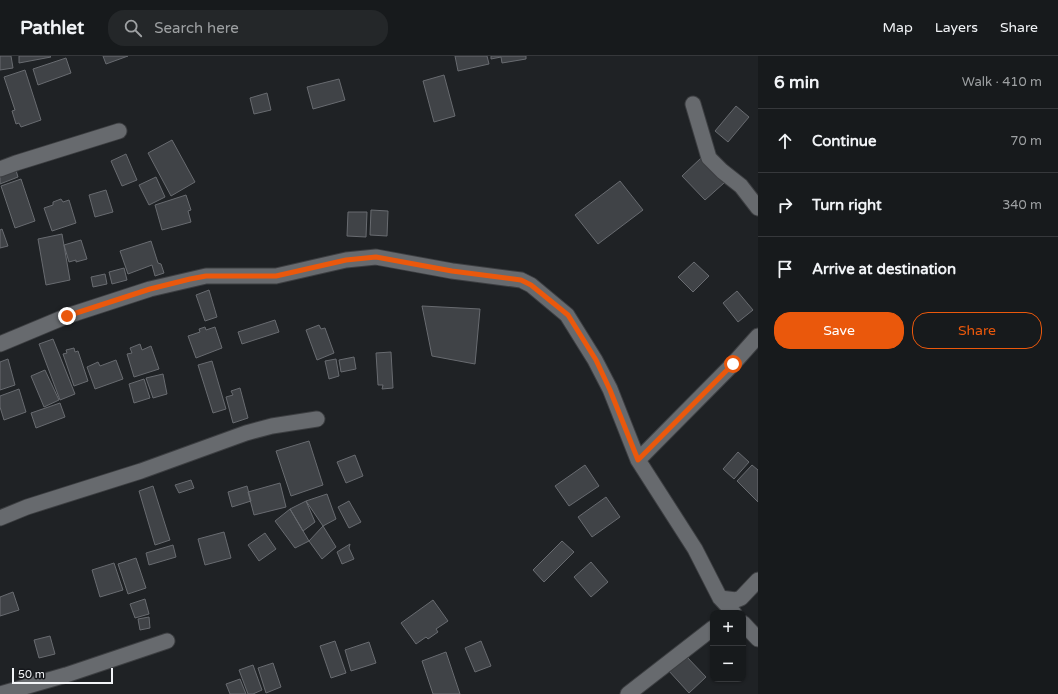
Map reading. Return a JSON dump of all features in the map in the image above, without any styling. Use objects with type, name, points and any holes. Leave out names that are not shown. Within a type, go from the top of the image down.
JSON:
[{"type":"street","points":[[693,104],[709,158],[722,171],[741,186],[758,208]]},
{"type":"street","points":[[0,170],[16,163],[119,131]]},
{"type":"street","points":[[0,344],[75,314],[150,289],[206,276],[276,276],[346,260],[376,257],[452,271],[521,280],[531,285],[568,315],[596,360],[610,390],[638,460],[695,550],[720,598],[731,610]]},
{"type":"street","points":[[638,460],[733,364],[758,336]]},
{"type":"street","points":[[0,518],[27,507],[148,469],[246,433],[272,426],[317,420]]},
{"type":"street","points":[[720,598],[736,600],[741,598],[758,580]]},
{"type":"street","points":[[746,626],[758,639]]},
{"type":"street","points":[[628,694],[710,630]]},
{"type":"street","points":[[0,694],[66,675],[167,641]]},
{"type":"building","points":[[0,56],[11,56],[13,68],[0,70]]},
{"type":"building","points":[[19,56],[50,56],[51,57],[19,63]]},
{"type":"building","points":[[103,56],[128,56],[106,64]]},
{"type":"building","points":[[455,56],[487,56],[489,64],[458,71]]},
{"type":"building","points":[[491,56],[526,56],[526,59],[502,63],[501,57],[491,59]]},
{"type":"building","points":[[66,58],[71,73],[38,85],[33,69]]},
{"type":"building","points":[[25,70],[41,120],[21,127],[19,123],[16,124],[12,111],[15,110],[4,77]]},
{"type":"building","points":[[444,75],[455,116],[434,122],[423,81]]},
{"type":"building","points":[[339,79],[345,100],[313,109],[307,87]]},
{"type":"building","points":[[267,93],[271,110],[254,114],[250,98]]},
{"type":"building","points":[[736,106],[749,117],[728,142],[715,131]]},
{"type":"building","points":[[172,140],[195,182],[171,196],[148,153]]},
{"type":"building","points":[[126,154],[137,180],[122,186],[111,161]]},
{"type":"building","points":[[701,158],[724,183],[705,200],[682,176]]},
{"type":"building","points":[[15,167],[18,177],[0,184],[0,172]]},
{"type":"building","points":[[156,177],[165,197],[149,205],[139,185]]},
{"type":"building","points":[[21,179],[35,221],[15,228],[1,186]]},
{"type":"building","points":[[620,181],[643,210],[598,244],[575,215]]},
{"type":"building","points":[[106,190],[113,212],[95,217],[89,195]]},
{"type":"building","points":[[186,195],[191,210],[188,211],[191,222],[162,230],[155,205]]},
{"type":"building","points":[[61,199],[63,202],[69,200],[76,223],[52,231],[44,208],[53,205],[53,202]]},
{"type":"building","points":[[371,210],[388,211],[387,236],[370,235]]},
{"type":"building","points":[[348,212],[367,212],[366,237],[347,236]]},
{"type":"building","points":[[2,229],[8,246],[0,248],[0,230]]},
{"type":"building","points":[[62,234],[70,280],[46,285],[38,239]]},
{"type":"building","points":[[81,240],[87,259],[69,262],[64,245]]},
{"type":"building","points":[[151,241],[158,263],[161,264],[164,273],[155,276],[152,265],[128,274],[120,251]]},
{"type":"building","points":[[694,262],[709,276],[693,292],[678,277]]},
{"type":"building","points":[[124,268],[127,280],[112,284],[109,272]]},
{"type":"building","points":[[105,274],[107,284],[93,287],[91,277]]},
{"type":"building","points":[[209,290],[217,317],[205,321],[196,295]]},
{"type":"building","points":[[737,291],[753,310],[738,322],[723,303]]},
{"type":"building","points":[[422,306],[480,309],[475,364],[432,356]]},
{"type":"building","points":[[275,320],[279,332],[242,344],[238,332]]},
{"type":"building","points":[[319,325],[321,329],[325,328],[334,353],[317,360],[306,330]]},
{"type":"building","points":[[205,327],[206,330],[215,327],[222,348],[196,358],[188,336],[200,332],[199,329]]},
{"type":"building","points":[[53,339],[75,394],[60,400],[39,344]]},
{"type":"building","points":[[140,344],[142,350],[151,346],[159,369],[134,377],[127,354],[132,353],[130,348]]},
{"type":"building","points":[[74,348],[75,352],[78,351],[88,381],[74,386],[63,354],[67,353],[66,350]]},
{"type":"building","points":[[391,352],[393,388],[382,389],[383,385],[378,385],[376,353]]},
{"type":"building","points":[[354,357],[356,369],[341,372],[339,360]]},
{"type":"building","points":[[8,359],[15,385],[0,390],[0,362]]},
{"type":"building","points":[[336,359],[339,376],[329,379],[325,361]]},
{"type":"building","points":[[116,360],[123,379],[95,389],[87,367],[98,362],[100,366]]},
{"type":"building","points":[[212,361],[226,409],[213,413],[198,365]]},
{"type":"building","points":[[45,370],[59,400],[44,407],[31,376]]},
{"type":"building","points":[[163,374],[167,394],[153,398],[146,378]]},
{"type":"building","points":[[144,379],[150,398],[134,403],[129,384]]},
{"type":"building","points":[[240,388],[248,418],[233,423],[226,397],[233,395],[231,391]]},
{"type":"building","points":[[19,389],[26,412],[4,420],[0,407],[0,396]]},
{"type":"building","points":[[60,403],[65,417],[36,428],[31,413]]},
{"type":"building","points":[[309,441],[323,485],[291,496],[276,451]]},
{"type":"building","points":[[738,452],[749,462],[734,479],[723,469]]},
{"type":"building","points":[[355,455],[363,476],[346,483],[337,462]]},
{"type":"building","points":[[585,465],[599,486],[569,506],[555,486]]},
{"type":"building","points":[[752,465],[758,470],[758,502],[737,481]]},
{"type":"building","points":[[191,480],[194,488],[179,493],[175,485]]},
{"type":"building","points":[[280,483],[286,507],[254,515],[248,492]]},
{"type":"building","points":[[153,486],[170,540],[155,545],[139,491]]},
{"type":"building","points":[[247,486],[251,501],[232,507],[228,492]]},
{"type":"building","points":[[327,494],[336,519],[323,526],[306,501]]},
{"type":"building","points":[[606,497],[620,517],[592,537],[578,517]]},
{"type":"building","points":[[306,501],[315,522],[303,531],[290,509]]},
{"type":"building","points":[[349,501],[361,522],[349,528],[338,507]]},
{"type":"building","points":[[290,509],[309,541],[295,548],[275,521]]},
{"type":"building","points":[[323,526],[336,547],[322,559],[309,541]]},
{"type":"building","points":[[224,532],[231,558],[205,565],[198,539]]},
{"type":"building","points":[[265,533],[276,549],[259,561],[248,545]]},
{"type":"building","points":[[562,541],[574,552],[544,582],[533,570]]},
{"type":"building","points":[[350,544],[349,548],[354,559],[342,564],[337,552]]},
{"type":"building","points":[[173,545],[176,557],[149,565],[146,553]]},
{"type":"building","points":[[136,558],[146,588],[128,594],[118,564]]},
{"type":"building","points":[[591,562],[608,582],[591,597],[574,577]]},
{"type":"building","points":[[114,563],[123,590],[100,597],[92,570]]},
{"type":"building","points":[[13,592],[19,610],[0,616],[0,597]]},
{"type":"building","points":[[145,599],[149,614],[135,618],[130,604]]},
{"type":"building","points":[[433,600],[448,621],[436,629],[438,632],[428,639],[426,637],[416,644],[401,623]]},
{"type":"building","points":[[149,617],[150,628],[140,630],[138,619]]},
{"type":"building","points":[[50,636],[55,654],[39,658],[34,640]]},
{"type":"building","points":[[335,641],[346,673],[331,678],[320,646]]},
{"type":"building","points":[[481,641],[491,666],[475,672],[465,648]]},
{"type":"building","points":[[369,642],[376,663],[351,671],[345,650]]},
{"type":"building","points":[[446,652],[460,694],[433,694],[422,661]]},
{"type":"building","points":[[685,655],[706,677],[689,693],[668,670]]},
{"type":"building","points":[[273,663],[281,687],[266,693],[258,668]]},
{"type":"building","points":[[253,665],[262,690],[253,694],[248,694],[239,670]]},
{"type":"building","points":[[240,679],[246,694],[230,694],[226,684]]},
{"type":"route","points":[[67,316],[150,289],[190,279],[206,276],[276,276],[346,260],[376,257],[452,271],[521,280],[531,285],[568,315],[596,360],[610,390],[638,460],[733,364]]}]
